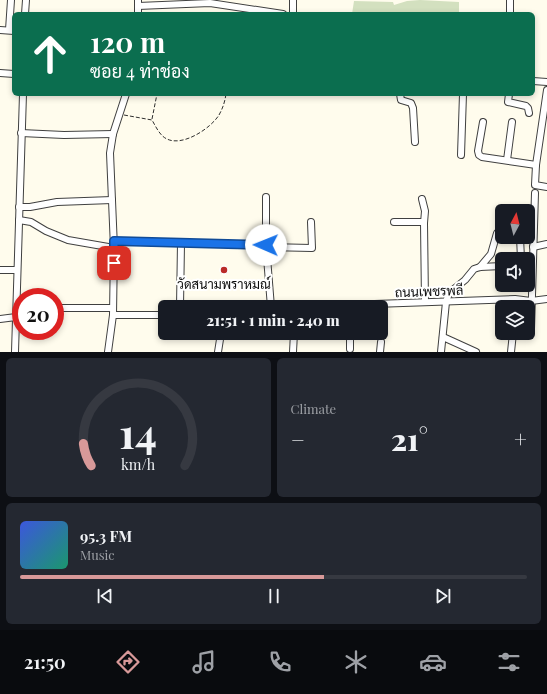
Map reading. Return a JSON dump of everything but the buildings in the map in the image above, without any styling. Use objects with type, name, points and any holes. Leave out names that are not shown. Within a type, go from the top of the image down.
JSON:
[{"type":"street","points":[[0,30],[11,31],[11,0]]},
{"type":"street","points":[[25,12],[26,0]]},
{"type":"street","points":[[292,12],[293,0]]},
{"type":"street","points":[[510,0],[510,12]]},
{"type":"street","points":[[138,3],[232,3],[274,12]]},
{"type":"street","points":[[0,73],[12,74]]},
{"type":"street","points":[[535,81],[547,82]]},
{"type":"street","points":[[547,90],[545,122],[536,165],[535,185],[547,187]]},
{"type":"street","points":[[18,288],[17,270],[23,96]]},
{"type":"street","points":[[108,352],[113,312],[114,244],[110,153],[125,96]]},
{"type":"street","points":[[400,96],[401,100],[411,104],[413,108],[415,142]]},
{"type":"street","points":[[461,155],[464,96]]},
{"type":"street","points":[[509,96],[508,102],[526,106],[529,113]]},
{"type":"street","points":[[483,122],[478,150],[479,155],[482,157],[536,165]]},
{"type":"street","points":[[507,160],[512,122]]},
{"type":"street","points":[[21,133],[114,134]]},
{"type":"street","points":[[532,300],[535,193]]},
{"type":"street","points":[[266,197],[266,246],[270,300]]},
{"type":"street","points":[[422,199],[425,211],[425,302]]},
{"type":"street","points":[[19,207],[30,207],[57,202],[112,200]]},
{"type":"street","points":[[19,220],[31,222],[46,231],[68,240],[114,244],[181,243],[312,248],[311,222]]},
{"type":"street","points":[[394,222],[424,223]]},
{"type":"street","points":[[480,267],[491,254],[495,240]]},
{"type":"street","points":[[180,300],[181,243]]},
{"type":"street","points":[[533,247],[547,244]]},
{"type":"street","points":[[441,352],[446,302],[451,291],[464,280],[472,270],[480,267],[495,266]]},
{"type":"street","points":[[0,270],[17,270]]},
{"type":"street","name":"ถนนเพชรพลี","points":[[388,304],[515,299],[524,300]]},
{"type":"street","name":"ถนนเพชรพลี","points":[[535,301],[547,299]]},
{"type":"street","points":[[64,309],[158,315]]},
{"type":"street","points":[[0,319],[12,318]]},
{"type":"street","points":[[443,337],[476,352]]},
{"type":"street","points":[[15,340],[15,352]]},
{"type":"street","points":[[218,352],[220,340]]},
{"type":"street","points":[[293,352],[294,340]]},
{"type":"street","points":[[350,340],[350,349]]},
{"type":"street","points":[[511,352],[512,340]]},
{"type":"street","points":[[380,342],[380,352]]},
{"type":"path","points":[[157,96],[152,120],[165,139],[175,142],[183,140],[203,130],[214,122],[220,114],[226,96]]},
{"type":"path","points":[[120,114],[152,120]]},
{"type":"green space","points":[[420,0],[459,2],[459,12],[352,12],[354,1],[393,2],[394,5],[407,1]]},
{"type":"place","name":"วัดสนามพราหมณ์","points":[[224,270]]},
{"type":"route","points":[[114,263],[114,241],[266,245]]}]
